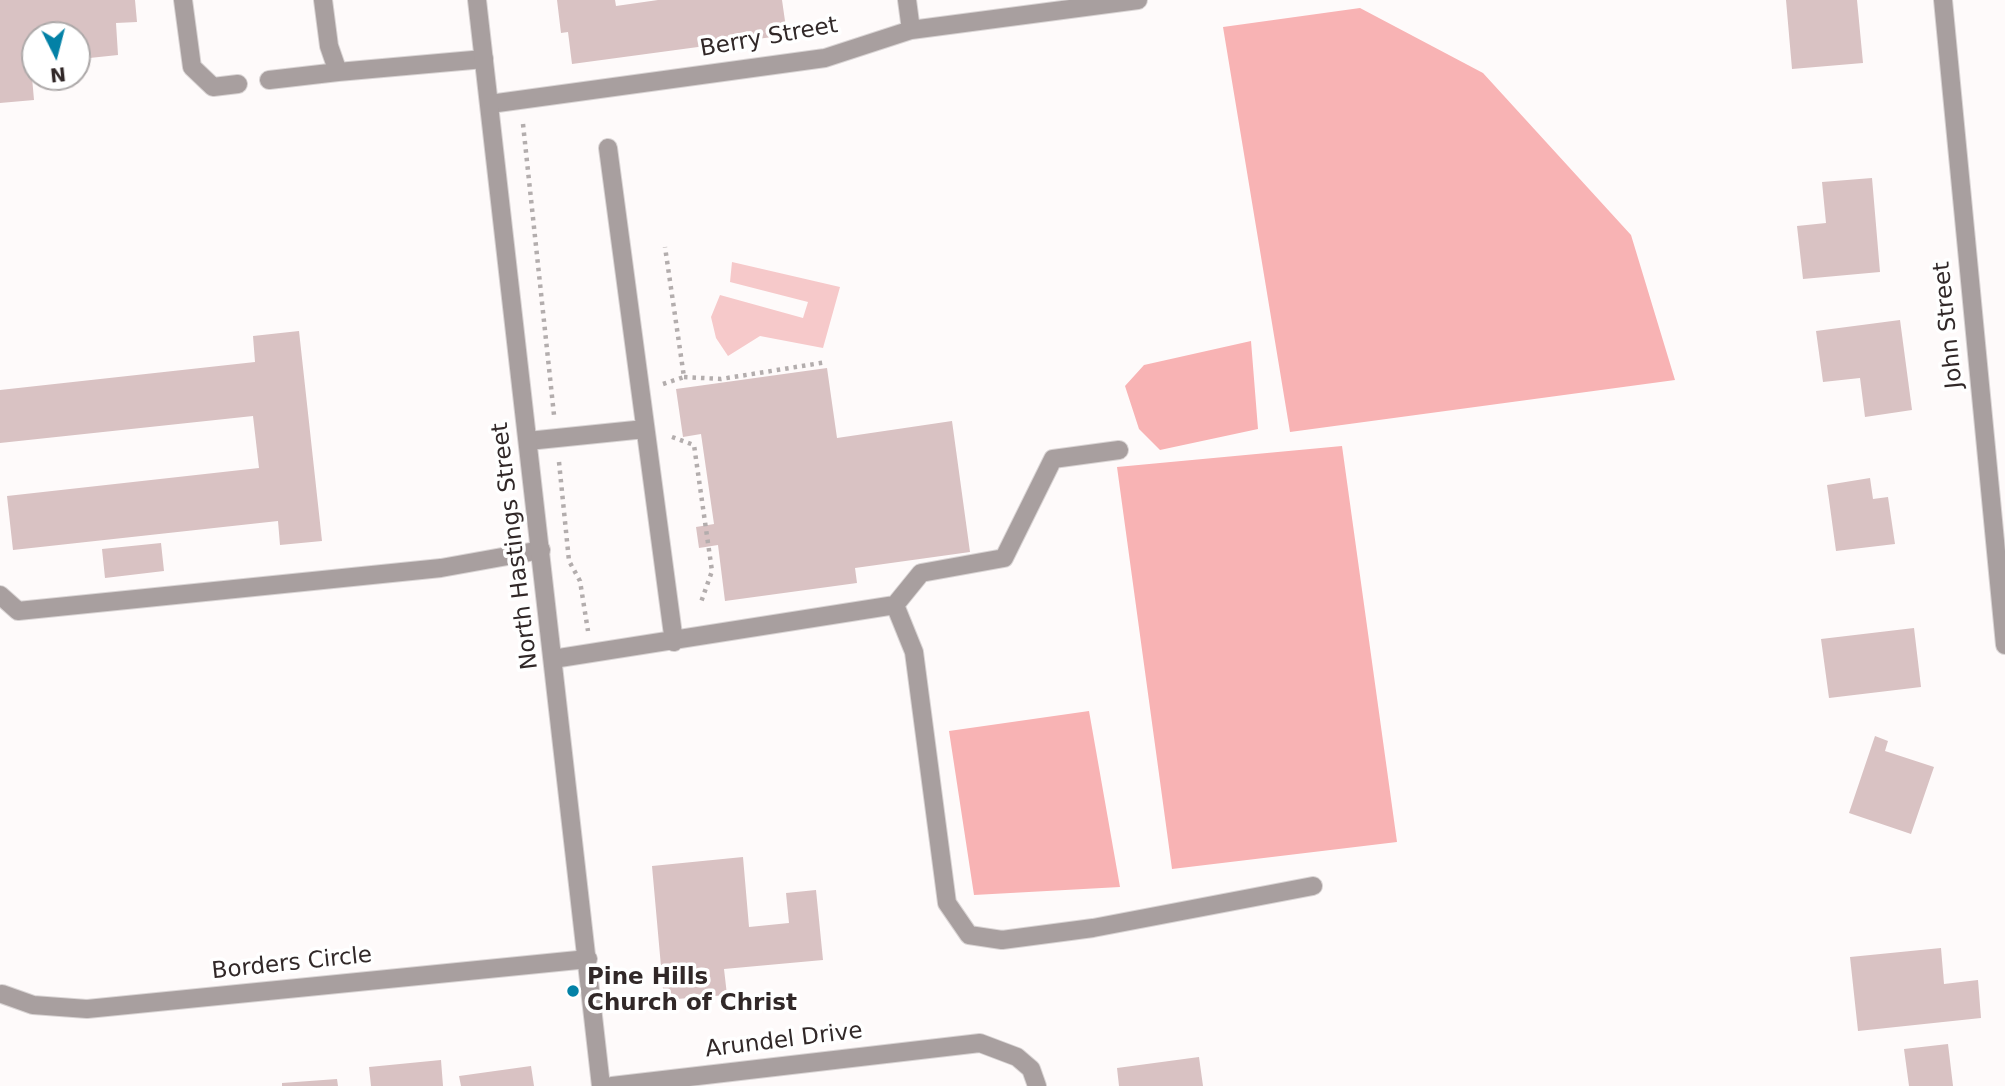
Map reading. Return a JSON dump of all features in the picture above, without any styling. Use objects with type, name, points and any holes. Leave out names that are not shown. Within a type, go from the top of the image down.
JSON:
[{"type":"street","points":[[183,0],[192,67],[213,87],[238,84]]},
{"type":"street","points":[[323,0],[329,46],[338,72]]},
{"type":"street","name":"North Hastings Street","points":[[477,0],[601,1086]]},
{"type":"street","points":[[907,0],[911,30]]},
{"type":"street","name":"Berry Street","points":[[490,104],[825,58],[911,30],[1138,0]]},
{"type":"street","name":"John Street","points":[[1943,0],[2005,645]]},
{"type":"street","points":[[269,80],[484,59]]},
{"type":"street","points":[[608,148],[674,642]]},
{"type":"street","points":[[528,441],[645,429]]},
{"type":"street","points":[[553,659],[895,605],[921,573],[1004,558],[1053,459],[1119,450]]},
{"type":"street","points":[[0,595],[18,611],[441,568],[541,550]]},
{"type":"street","points":[[895,605],[914,652],[947,903],[969,935],[1002,940],[1093,928],[1313,886]]},
{"type":"street","name":"Borders Circle","points":[[1,989],[33,1005],[87,1009],[588,959]]},
{"type":"street","name":"Arundel Drive","points":[[612,1086],[980,1043],[1017,1056],[1031,1069],[1038,1086]]},
{"type":"path","points":[[523,123],[569,561],[580,581],[589,636]]},
{"type":"path","points":[[665,247],[684,377]]},
{"type":"path","points":[[664,394],[663,383],[684,377],[721,379],[827,362]]},
{"type":"path","points":[[670,426],[672,439],[694,445],[712,571],[700,605]]},
{"type":"shaded area","points":[[1360,8],[1483,73],[1631,235],[1675,380],[1290,432],[1223,27]]},
{"type":"shaded area","points":[[732,262],[840,287],[823,348],[760,336],[728,356],[716,338],[711,317],[720,295],[803,318],[808,302],[730,282]]},
{"type":"shaded area","points":[[1251,341],[1258,429],[1160,450],[1139,429],[1125,386],[1144,365]]},
{"type":"shaded area","points":[[1342,446],[1397,842],[1172,869],[1117,467]]},
{"type":"shaded area","points":[[1089,711],[1120,887],[974,895],[949,731]]},
{"type":"building","points":[[0,0],[135,0],[137,22],[116,23],[118,55],[91,58],[91,21],[21,21],[21,91],[33,91],[34,100],[0,103]]},
{"type":"building","points":[[557,0],[615,0],[616,6],[658,0],[782,0],[787,35],[572,64],[568,32],[561,33]]},
{"type":"building","points":[[1786,0],[1857,0],[1863,63],[1792,69]]},
{"type":"building","points":[[1872,178],[1880,272],[1803,279],[1797,226],[1826,223],[1822,182]]},
{"type":"building","points":[[1900,320],[1912,410],[1865,417],[1860,378],[1823,382],[1816,331]]},
{"type":"building","points":[[299,331],[322,541],[280,545],[278,521],[13,550],[7,496],[259,468],[253,416],[0,443],[0,390],[255,362],[253,336]]},
{"type":"building","points":[[827,368],[837,438],[952,421],[970,552],[855,568],[857,583],[725,601],[718,545],[699,548],[696,527],[714,524],[701,434],[683,437],[676,389]]},
{"type":"building","points":[[1870,478],[1873,499],[1888,497],[1895,544],[1836,551],[1827,485]]},
{"type":"building","points":[[161,543],[164,571],[105,578],[102,549]]},
{"type":"building","points":[[1914,628],[1921,687],[1829,698],[1821,639]]},
{"type":"building","points":[[1875,736],[1888,741],[1885,751],[1934,767],[1911,834],[1849,813]]},
{"type":"building","points":[[743,857],[749,927],[789,923],[786,893],[816,890],[823,960],[724,969],[727,995],[664,1000],[652,866]]},
{"type":"building","points":[[1941,948],[1944,984],[1978,980],[1981,1018],[1858,1031],[1850,957]]},
{"type":"building","points":[[1948,1044],[1953,1086],[1909,1086],[1904,1049]]},
{"type":"building","points":[[1199,1057],[1203,1086],[1119,1086],[1117,1068]]},
{"type":"building","points":[[441,1060],[443,1086],[371,1086],[369,1067]]},
{"type":"building","points":[[531,1066],[534,1086],[461,1086],[459,1076]]},
{"type":"building","points":[[337,1079],[338,1086],[282,1086],[282,1083]]},
{"type":"place","name":"Pine Hills Church of Christ","points":[[573,991]]}]
